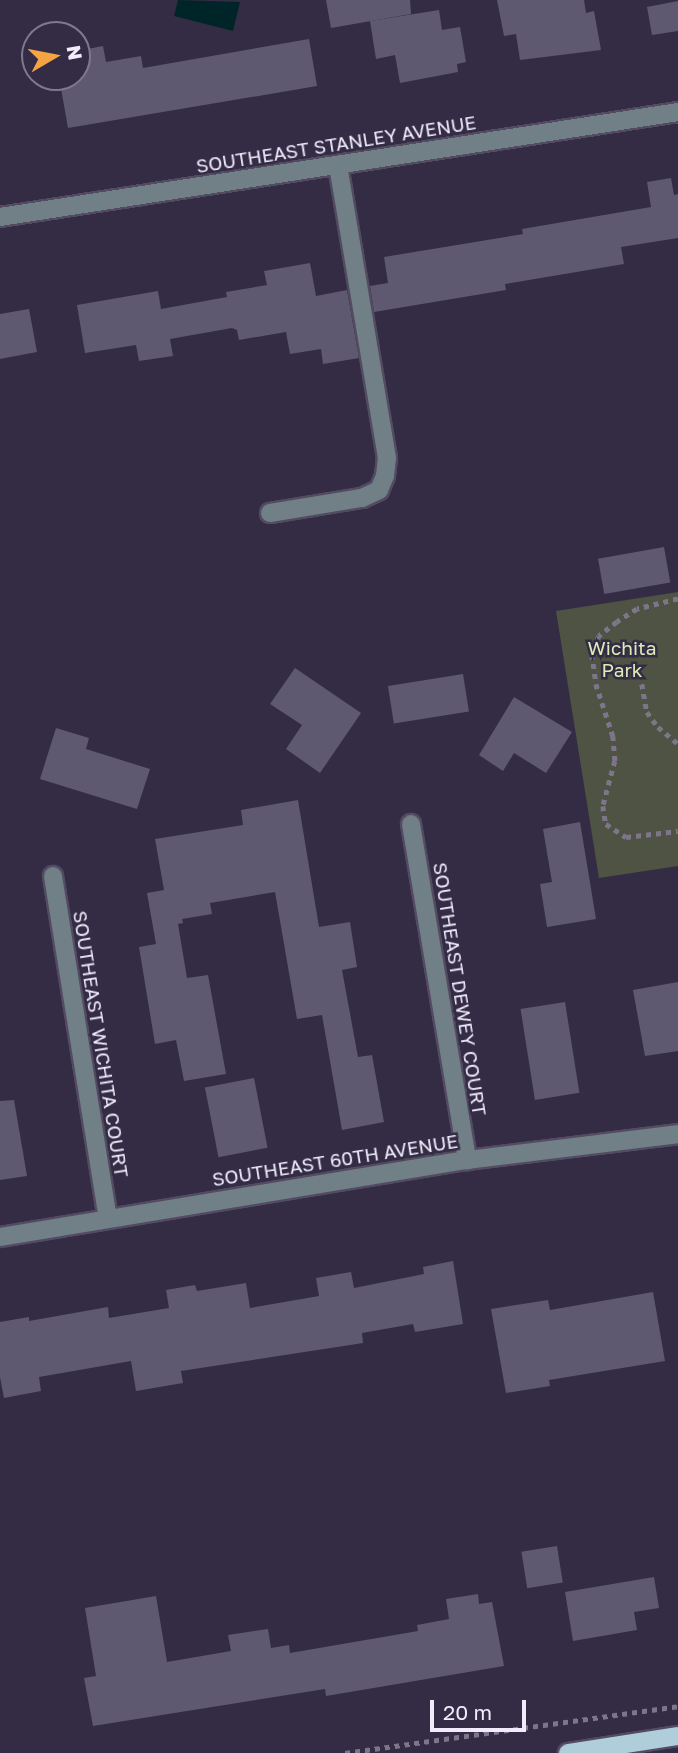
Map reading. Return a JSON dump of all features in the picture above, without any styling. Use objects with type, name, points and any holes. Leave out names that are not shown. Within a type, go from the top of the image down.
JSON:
[{"type":"main road","points":[[568,1753],[678,1736]]},
{"type":"street","name":"SOUTHEAST STANLEY AVENUE","points":[[0,217],[678,112]]},
{"type":"street","points":[[270,513],[362,498],[379,490],[385,476],[387,458],[338,165]]},
{"type":"street","name":"SOUTHEAST DEWEY COURT","points":[[411,824],[467,1160]]},
{"type":"street","name":"SOUTHEAST WICHITA COURT","points":[[53,876],[108,1218]]},
{"type":"street","name":"SOUTHEAST 60TH AVENUE","points":[[0,1237],[467,1160],[678,1134]]},
{"type":"path","points":[[678,599],[637,610],[617,622],[599,636],[592,654],[596,684],[613,736],[615,761],[603,806],[606,824],[626,837],[678,831]]},
{"type":"path","points":[[642,684],[647,712],[658,727],[678,744]]},
{"type":"path","points":[[345,1753],[678,1706]]},
{"type":"green space","name":"Wichita Park","points":[[678,592],[678,866],[599,878],[556,611]]},
{"type":"shaded area","points":[[178,0],[240,2],[233,31],[174,16]]},
{"type":"building","points":[[326,0],[410,0],[411,14],[331,28]]},
{"type":"building","points":[[497,0],[584,0],[586,13],[594,11],[601,50],[520,60],[516,34],[504,36]]},
{"type":"building","points":[[678,1],[678,31],[652,35],[647,7]]},
{"type":"building","points":[[439,10],[442,30],[460,27],[466,62],[457,64],[458,72],[400,83],[395,55],[376,59],[370,21]]},
{"type":"building","points":[[309,39],[317,86],[68,128],[61,91],[91,91],[91,48],[103,46],[106,62],[141,56],[143,68]]},
{"type":"building","points":[[671,178],[674,195],[678,194],[678,238],[621,247],[624,264],[505,284],[506,290],[374,312],[370,286],[388,283],[384,257],[523,234],[522,229],[651,207],[647,182]]},
{"type":"building","points":[[310,263],[316,296],[347,290],[359,358],[323,364],[321,349],[290,354],[286,332],[239,340],[237,330],[232,328],[170,339],[173,356],[139,361],[136,345],[85,353],[77,305],[158,291],[161,309],[227,297],[226,292],[267,285],[264,271]]},
{"type":"building","points":[[29,309],[37,352],[0,359],[0,314]]},
{"type":"building","points":[[664,547],[670,582],[604,594],[598,559]]},
{"type":"building","points":[[295,668],[361,713],[320,773],[286,749],[302,725],[270,704]]},
{"type":"building","points":[[463,674],[469,712],[394,723],[388,686]]},
{"type":"building","points":[[514,697],[572,732],[546,773],[514,753],[503,771],[479,755]]},
{"type":"building","points":[[56,728],[89,738],[86,749],[150,769],[137,809],[40,779]]},
{"type":"building","points":[[298,800],[319,927],[350,922],[357,967],[342,970],[358,1057],[372,1055],[384,1122],[342,1130],[322,1015],[297,1019],[275,892],[210,903],[212,914],[182,919],[183,923],[178,924],[187,978],[208,975],[226,1074],[184,1081],[176,1040],[155,1044],[139,947],[156,944],[147,893],[164,890],[155,839],[243,825],[241,810]]},
{"type":"building","points":[[580,822],[596,919],[547,927],[540,884],[552,882],[543,829]]},
{"type":"building","points":[[678,982],[678,1051],[645,1056],[633,990]]},
{"type":"building","points":[[565,1002],[579,1093],[535,1100],[521,1009]]},
{"type":"building","points":[[254,1078],[268,1148],[218,1157],[205,1088]]},
{"type":"building","points":[[14,1100],[27,1176],[0,1180],[0,1101]]},
{"type":"building","points":[[453,1261],[463,1324],[415,1332],[413,1324],[362,1333],[363,1343],[181,1371],[183,1383],[136,1391],[131,1361],[39,1377],[41,1391],[4,1398],[0,1377],[0,1322],[29,1317],[29,1321],[108,1307],[109,1318],[169,1308],[166,1290],[195,1285],[197,1291],[246,1283],[250,1308],[319,1296],[316,1278],[351,1272],[354,1288],[424,1274],[423,1267]]},
{"type":"building","points":[[653,1292],[665,1361],[549,1380],[550,1386],[506,1393],[491,1309],[548,1300],[550,1310]]},
{"type":"building","points":[[557,1546],[563,1583],[527,1588],[521,1552]]},
{"type":"building","points":[[654,1577],[659,1608],[634,1612],[637,1630],[573,1641],[565,1592]]},
{"type":"building","points":[[478,1594],[479,1604],[492,1602],[504,1666],[326,1696],[325,1689],[93,1726],[84,1678],[96,1676],[85,1608],[156,1596],[167,1662],[231,1651],[228,1635],[268,1629],[271,1648],[289,1645],[290,1653],[418,1631],[417,1625],[449,1619],[446,1599]]}]
